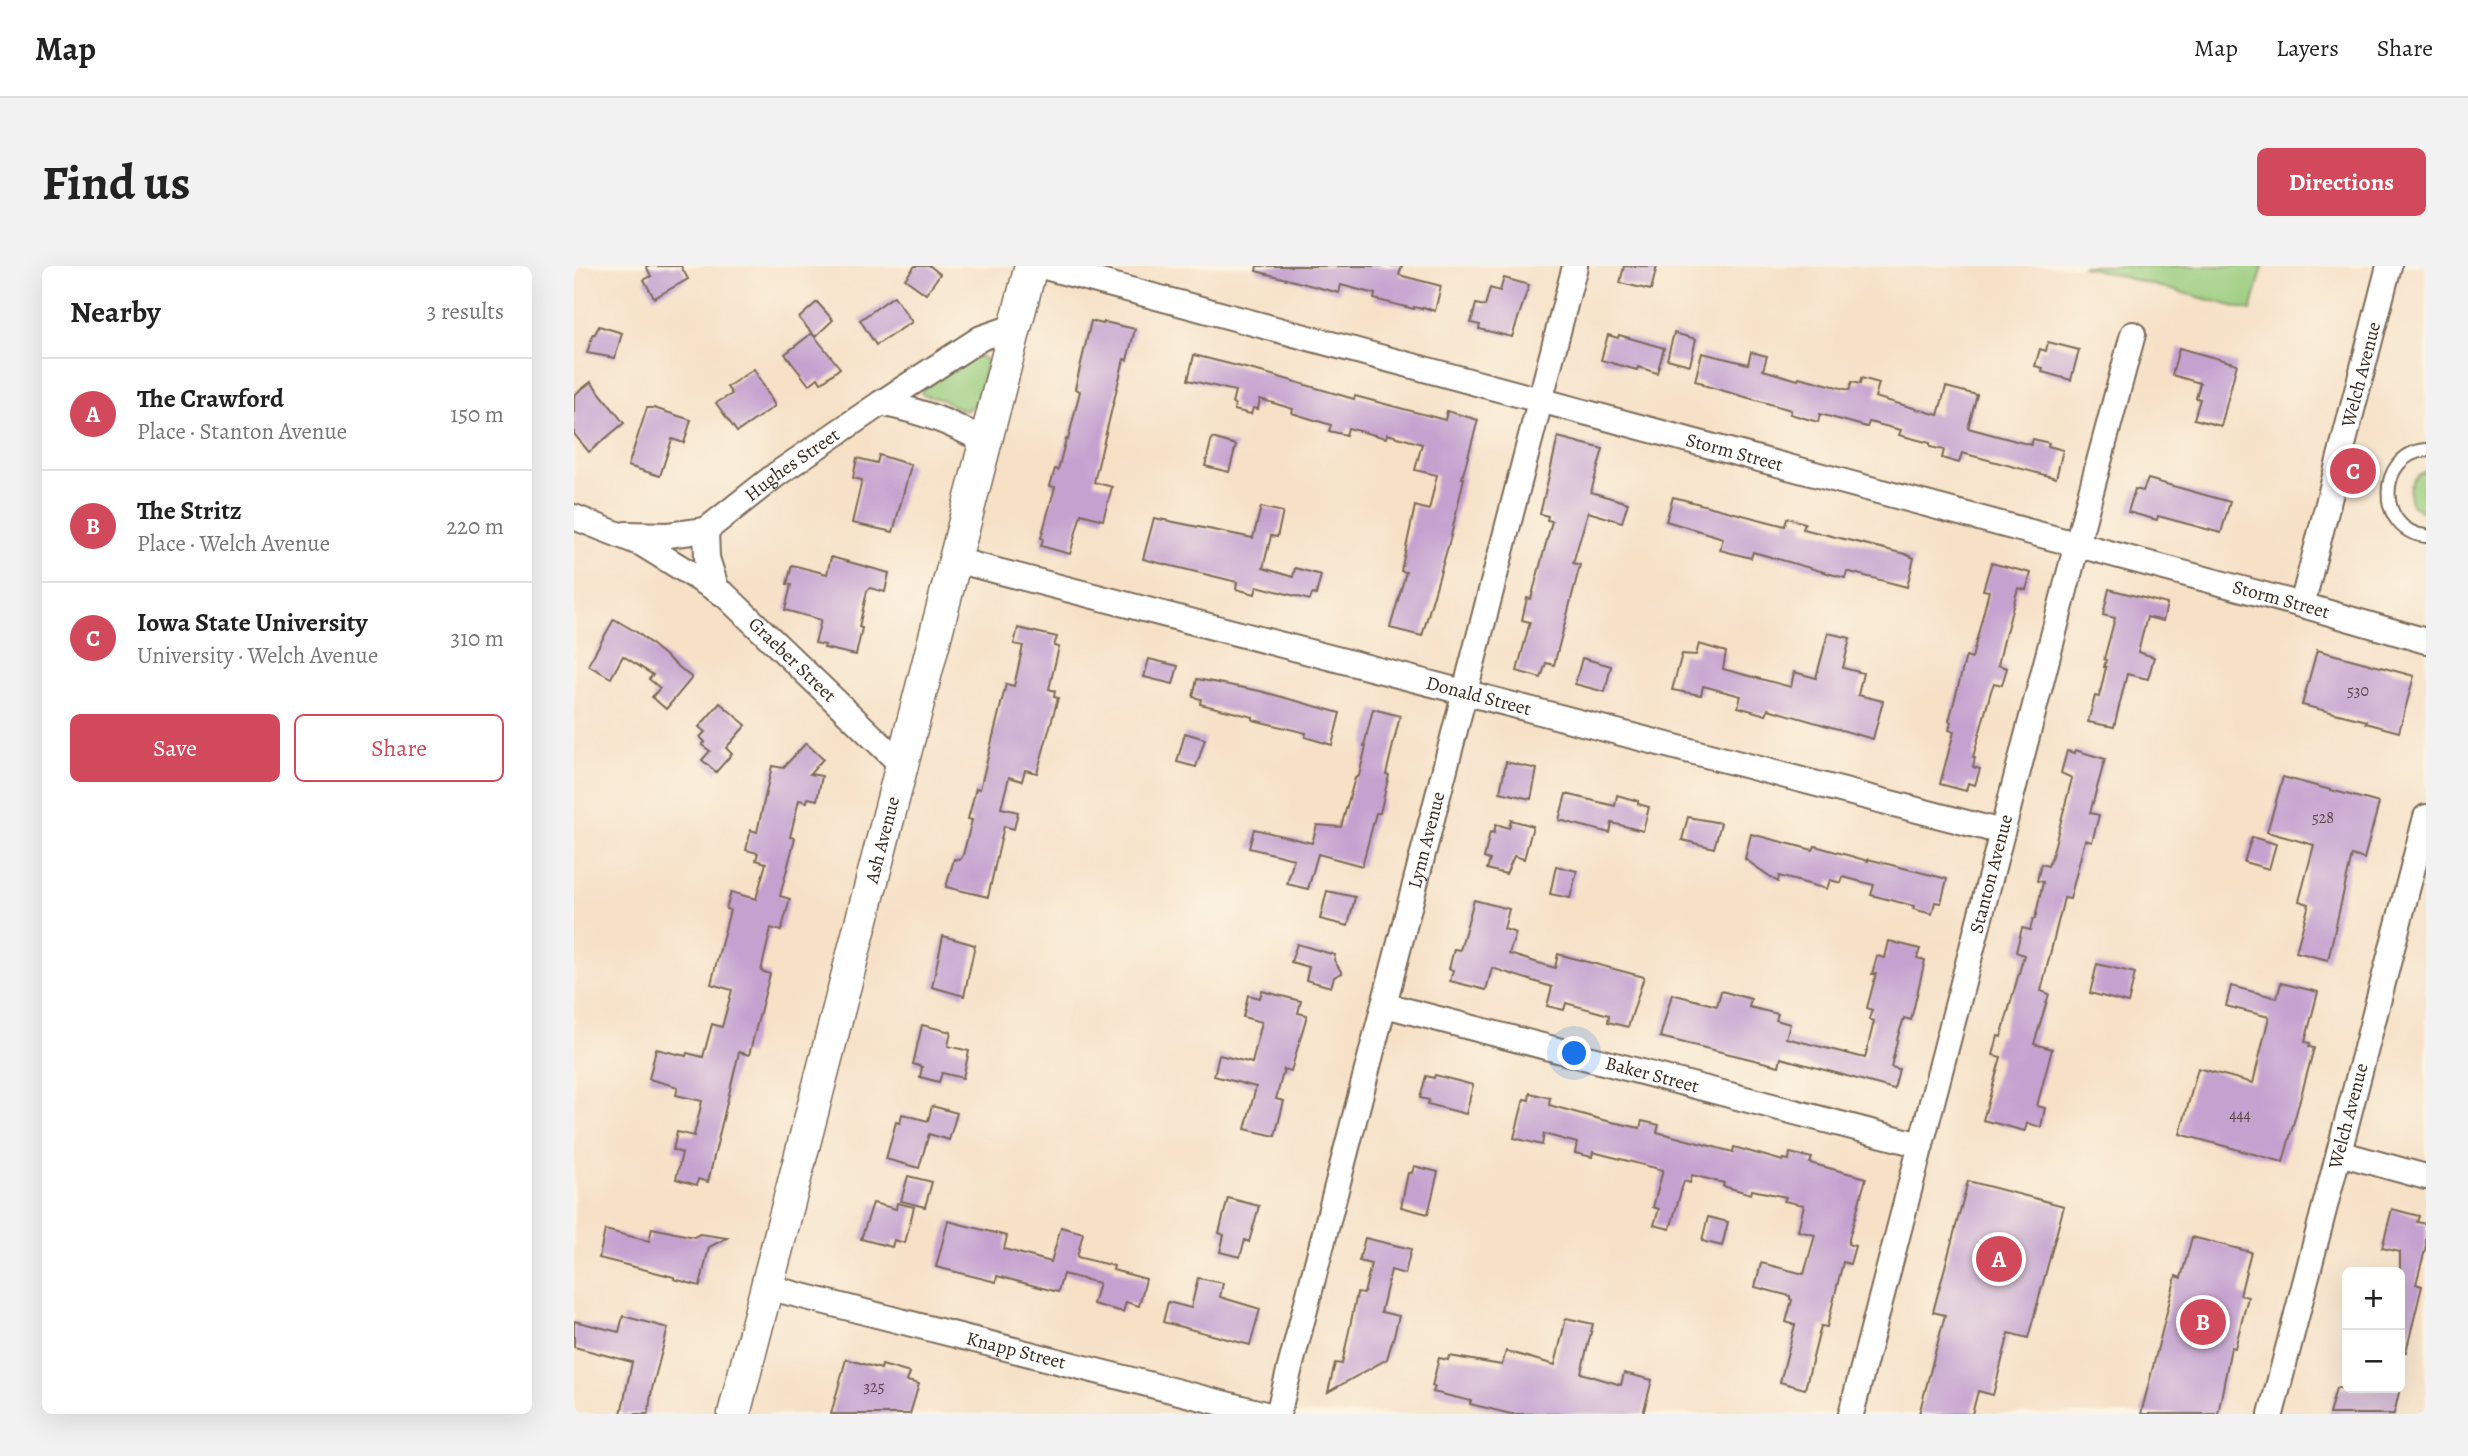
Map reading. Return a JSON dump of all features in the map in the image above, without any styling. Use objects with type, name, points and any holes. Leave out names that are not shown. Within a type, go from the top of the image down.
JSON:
[{"type":"street","name":"Ash Avenue","points":[[734,1414],[1031,266]]},
{"type":"street","name":"Storm Street","points":[[1041,266],[2077,544],[2426,641]]},
{"type":"street","name":"Lynn Avenue","points":[[1278,1414],[1575,266]]},
{"type":"street","name":"Welch Avenue","points":[[2302,605],[2389,266]]},
{"type":"street","name":"Hughes Street","points":[[706,530],[777,474],[881,403],[982,338],[1016,326]]},
{"type":"street","name":"Stanton Avenue","points":[[1851,1414],[2133,334]]},
{"type":"street","points":[[881,403],[927,413],[986,442]]},
{"type":"street","points":[[574,517],[618,534],[668,535],[706,530],[708,558],[717,590]]},
{"type":"street","name":"Graeber Street","points":[[618,534],[642,544],[717,590],[773,640],[902,765]]},
{"type":"street","name":"Donald Street","points":[[955,560],[2003,832]]},
{"type":"street","name":"Welch Avenue","points":[[2271,1414],[2426,817]]},
{"type":"street","name":"Baker Street","points":[[1385,1005],[1921,1145]]},
{"type":"street","points":[[2339,1153],[2426,1177]]},
{"type":"street","name":"Knapp Street","points":[[767,1287],[1265,1414]]},
{"type":"lane","points":[[2426,450],[2408,456],[2398,465],[2390,478],[2387,492],[2389,507],[2396,520],[2407,530],[2426,536]]},
{"type":"green space","points":[[2082,266],[2263,266],[2251,311]]},
{"type":"green space","points":[[973,355],[984,358],[987,362],[977,402],[965,411],[940,399],[923,395],[921,391]]},
{"type":"green space","points":[[2426,471],[2426,514],[2412,505],[2409,494],[2413,480]]},
{"type":"building","points":[[646,266],[681,266],[688,279],[654,298],[644,280],[651,276]]},
{"type":"building","points":[[915,266],[930,266],[940,274],[926,294],[905,279]]},
{"type":"building","points":[[1257,266],[1402,266],[1399,275],[1441,286],[1435,311],[1423,307],[1414,309],[1374,299],[1375,294],[1341,285],[1339,293],[1256,271]]},
{"type":"building","points":[[1624,266],[1657,266],[1651,290],[1620,283]]},
{"type":"building","points":[[1504,278],[1529,285],[1512,337],[1479,329],[1480,325],[1471,323],[1476,304],[1485,306],[1490,288],[1500,291]]},
{"type":"building","points":[[894,296],[912,322],[876,345],[860,320]]},
{"type":"building","points":[[817,302],[833,320],[815,337],[799,318]]},
{"type":"building","points":[[1091,321],[1135,329],[1127,360],[1124,359],[1094,482],[1112,487],[1103,520],[1081,514],[1070,554],[1041,546],[1041,538],[1055,487],[1050,486],[1055,469],[1058,470],[1066,439],[1068,440],[1080,391],[1075,389]]},
{"type":"building","points":[[599,326],[622,333],[615,358],[587,353],[593,334]]},
{"type":"building","points":[[812,333],[840,368],[821,383],[818,378],[809,385],[785,354]]},
{"type":"building","points":[[1674,333],[1696,339],[1690,365],[1667,359]]},
{"type":"building","points":[[1608,335],[1618,338],[1619,335],[1664,348],[1657,373],[1601,360]]},
{"type":"building","points":[[2048,342],[2079,350],[2071,380],[2042,372],[2043,368],[2035,366],[2040,349],[2046,351]]},
{"type":"building","points":[[2179,348],[2237,364],[2221,426],[2194,419],[2200,399],[2196,398],[2200,383],[2172,375]]},
{"type":"building","points":[[1751,352],[1767,356],[1763,370],[1849,390],[1852,382],[1860,384],[1861,378],[1879,383],[1875,397],[1938,415],[1946,387],[1977,395],[1968,428],[2031,445],[2033,439],[2063,450],[2056,478],[1962,453],[1959,463],[1942,458],[1944,450],[1930,447],[1930,443],[1899,435],[1901,430],[1869,422],[1867,427],[1820,414],[1818,422],[1790,414],[1791,410],[1695,381],[1702,353],[1748,364]]},
{"type":"building","points":[[1194,355],[1354,399],[1355,396],[1445,420],[1447,411],[1478,420],[1462,478],[1451,536],[1422,636],[1390,628],[1406,572],[1401,571],[1415,506],[1429,510],[1437,475],[1415,470],[1422,444],[1387,434],[1386,438],[1348,428],[1346,435],[1329,431],[1331,425],[1292,413],[1293,409],[1260,399],[1258,409],[1253,408],[1251,414],[1234,410],[1235,404],[1232,403],[1235,391],[1188,380]]},
{"type":"building","points":[[754,369],[775,406],[737,432],[716,403],[732,394],[727,387]]},
{"type":"building","points":[[591,382],[624,423],[589,452],[574,434],[574,395]]},
{"type":"building","points":[[647,408],[691,420],[684,443],[672,439],[660,476],[628,466]]},
{"type":"building","points":[[1558,437],[1603,449],[1591,492],[1628,503],[1622,522],[1588,512],[1573,563],[1580,565],[1554,665],[1546,663],[1541,678],[1517,671],[1530,622],[1522,620],[1527,598],[1531,599],[1552,521],[1547,520],[1548,516],[1540,514]]},
{"type":"building","points":[[1212,438],[1236,445],[1229,472],[1205,466]]},
{"type":"building","points":[[879,455],[911,465],[893,532],[852,523],[862,480],[853,478],[857,458],[877,463]]},
{"type":"building","points":[[2148,479],[2230,502],[2221,533],[2158,516],[2157,520],[2128,512],[2135,489],[2143,491]]},
{"type":"building","points":[[1673,497],[1785,526],[1787,518],[1805,523],[1803,529],[1905,554],[1914,558],[1907,587],[1850,572],[1847,572],[1845,578],[1753,552],[1751,558],[1720,550],[1723,538],[1666,521]]},
{"type":"building","points":[[1261,507],[1283,512],[1277,537],[1271,536],[1263,568],[1293,577],[1295,568],[1321,575],[1316,595],[1312,594],[1310,600],[1257,586],[1255,594],[1236,589],[1237,582],[1143,559],[1154,518],[1253,538]]},
{"type":"building","points":[[831,557],[889,573],[885,592],[870,588],[867,591],[856,655],[824,648],[825,645],[815,643],[821,620],[785,610],[792,565],[827,574]]},
{"type":"building","points":[[1991,563],[2031,573],[2026,590],[2018,588],[1998,665],[2007,668],[2002,685],[1994,683],[1991,691],[1973,757],[1973,767],[1980,769],[1975,785],[1968,783],[1966,791],[1940,784],[1954,732],[1949,730],[1949,721],[1966,656],[1972,658],[1989,591],[1983,590]]},
{"type":"building","points":[[2109,589],[2167,604],[2163,621],[2147,617],[2138,652],[2154,657],[2148,679],[2127,674],[2114,727],[2088,722],[2095,696],[2099,697],[2106,667],[2104,659],[2115,618],[2103,615]]},
{"type":"building","points":[[614,619],[638,633],[692,678],[666,709],[652,697],[660,688],[649,679],[653,675],[623,656],[611,678],[588,665]]},
{"type":"building","points":[[1018,628],[1057,637],[1054,646],[1059,647],[1049,689],[1055,691],[1054,697],[1058,698],[1037,773],[1025,770],[1022,781],[1009,777],[1001,808],[1018,812],[1014,829],[1004,826],[988,897],[946,887],[954,859],[960,860],[963,855],[972,820],[968,819],[976,788],[980,789],[1006,684],[1014,686],[1023,646],[1014,644]]},
{"type":"building","points":[[1828,633],[1850,638],[1843,668],[1863,673],[1858,695],[1883,701],[1873,739],[1768,709],[1766,715],[1738,707],[1741,696],[1703,686],[1701,695],[1672,690],[1682,654],[1696,655],[1699,644],[1726,652],[1723,669],[1791,687],[1794,672],[1816,678]]},
{"type":"building","points":[[2317,650],[2414,676],[2399,732],[2302,705]]},
{"type":"building","points":[[1582,658],[1611,666],[1605,692],[1575,684]]},
{"type":"building","points":[[1149,659],[1178,666],[1173,684],[1144,677]]},
{"type":"building","points":[[1197,679],[1260,691],[1340,713],[1332,745],[1305,737],[1306,733],[1200,704],[1201,699],[1193,697]]},
{"type":"building","points":[[720,703],[746,725],[726,748],[732,754],[716,772],[702,760],[710,751],[702,745],[705,742],[700,737],[705,732],[699,727]]},
{"type":"building","points":[[1373,709],[1400,716],[1380,813],[1376,813],[1362,866],[1318,854],[1308,889],[1287,884],[1294,859],[1249,848],[1254,829],[1312,843],[1317,825],[1341,827],[1355,778],[1359,776]]},
{"type":"building","points":[[1185,733],[1205,739],[1196,767],[1177,762]]},
{"type":"building","points":[[806,743],[823,759],[810,774],[822,776],[817,800],[799,800],[790,837],[795,838],[780,896],[790,899],[781,931],[771,928],[761,971],[770,974],[749,1055],[739,1052],[708,1182],[698,1179],[697,1185],[676,1179],[682,1153],[673,1150],[677,1132],[694,1136],[702,1101],[676,1095],[678,1087],[649,1079],[656,1049],[703,1057],[712,1024],[722,1027],[732,990],[711,984],[730,910],[726,909],[731,892],[756,899],[766,863],[756,860],[758,853],[746,850],[751,830],[757,832],[772,766],[783,768]]},
{"type":"building","points":[[2075,750],[2105,759],[2090,813],[2099,815],[2092,842],[2085,840],[2070,899],[2064,898],[2041,991],[2049,994],[2034,1044],[2052,1049],[2037,1106],[2045,1108],[2041,1127],[2027,1123],[2025,1131],[1983,1120],[2001,1057],[1993,1055],[1998,1036],[2001,1037],[2024,955],[2016,952],[2022,928],[2030,930],[2035,919],[2043,882],[2037,881],[2041,864],[2048,866],[2052,856],[2072,778],[2061,773],[2067,751],[2075,753]]},
{"type":"building","points":[[1506,762],[1537,769],[1531,799],[1500,792]]},
{"type":"building","points":[[2283,777],[2379,803],[2364,859],[2352,855],[2328,960],[2296,952],[2309,904],[2299,901],[2314,845],[2267,832]]},
{"type":"building","points":[[1566,794],[1615,806],[1617,795],[1638,801],[1638,804],[1649,807],[1643,831],[1612,823],[1610,833],[1559,820]]},
{"type":"building","points":[[1688,817],[1721,823],[1714,848],[1682,840]]},
{"type":"building","points":[[1511,820],[1533,826],[1524,859],[1514,856],[1506,874],[1487,869],[1490,860],[1484,858],[1490,832],[1494,833],[1496,824],[1509,828]]},
{"type":"building","points":[[1751,834],[1813,850],[1815,846],[1947,879],[1941,903],[1935,902],[1932,914],[1913,909],[1914,906],[1871,895],[1874,885],[1843,877],[1841,883],[1830,880],[1827,889],[1779,876],[1778,882],[1745,859]]},
{"type":"building","points":[[2252,837],[2276,844],[2269,869],[2244,862]]},
{"type":"building","points":[[1556,866],[1577,871],[1570,898],[1550,894]]},
{"type":"building","points":[[1327,891],[1355,897],[1348,926],[1320,919]]},
{"type":"building","points":[[1474,900],[1509,909],[1504,929],[1516,933],[1509,954],[1555,968],[1558,954],[1644,977],[1628,1027],[1608,1022],[1609,1015],[1566,1003],[1564,1010],[1547,1006],[1552,987],[1492,968],[1486,990],[1450,981],[1453,970],[1449,969],[1454,949],[1460,950]]},
{"type":"building","points":[[943,936],[975,945],[964,996],[932,987]]},
{"type":"building","points":[[1889,941],[1920,949],[1917,958],[1925,960],[1911,1020],[1904,1018],[1898,1036],[1891,1067],[1899,1069],[1894,1089],[1781,1058],[1779,1066],[1660,1037],[1672,994],[1717,1006],[1721,991],[1751,999],[1749,1007],[1778,1014],[1776,1020],[1790,1024],[1786,1038],[1865,1058],[1874,1021],[1869,1019],[1872,1010],[1867,1008],[1876,974],[1872,974],[1877,956],[1885,958]]},
{"type":"building","points":[[1297,944],[1335,955],[1334,960],[1342,973],[1334,977],[1331,987],[1306,980],[1309,967],[1291,962]]},
{"type":"building","points":[[2097,964],[2135,973],[2128,1003],[2090,993]]},
{"type":"building","points":[[2281,983],[2318,992],[2305,1042],[2314,1048],[2283,1162],[2180,1134],[2198,1068],[2253,1083],[2269,1017],[2226,1006],[2231,986],[2277,998]]},
{"type":"building","points":[[1262,991],[1301,1001],[1298,1013],[1307,1015],[1291,1071],[1284,1069],[1276,1099],[1284,1101],[1275,1136],[1245,1129],[1256,1087],[1214,1076],[1219,1055],[1252,1063],[1262,1022],[1243,1017],[1248,995],[1260,998]]},
{"type":"building","points":[[922,1025],[951,1032],[948,1046],[969,1051],[963,1078],[942,1073],[939,1082],[920,1077],[922,1067],[913,1064]]},
{"type":"building","points":[[1435,1075],[1473,1085],[1466,1114],[1428,1104],[1429,1100],[1420,1098],[1426,1076],[1434,1078]]},
{"type":"building","points":[[1530,1093],[1550,1098],[1549,1105],[1603,1120],[1640,1128],[1642,1121],[1659,1125],[1657,1132],[1733,1152],[1734,1147],[1783,1161],[1789,1160],[1790,1153],[1812,1158],[1810,1163],[1866,1178],[1848,1244],[1855,1246],[1850,1264],[1843,1262],[1827,1327],[1821,1326],[1805,1389],[1780,1382],[1795,1325],[1786,1322],[1792,1300],[1790,1296],[1755,1287],[1761,1263],[1804,1274],[1815,1235],[1798,1231],[1804,1205],[1784,1201],[1786,1197],[1752,1190],[1751,1194],[1723,1186],[1724,1183],[1692,1175],[1690,1183],[1684,1181],[1670,1229],[1654,1225],[1659,1209],[1653,1207],[1663,1170],[1593,1152],[1592,1157],[1575,1153],[1577,1143],[1544,1134],[1542,1145],[1514,1138],[1524,1099],[1529,1100]]},
{"type":"building","points":[[932,1106],[957,1113],[949,1140],[929,1134],[919,1168],[886,1159],[896,1122],[900,1123],[902,1114],[928,1121]]},
{"type":"building","points":[[1414,1166],[1438,1172],[1428,1214],[1401,1207],[1408,1173],[1412,1173]]},
{"type":"building","points":[[908,1176],[932,1182],[925,1207],[901,1201]]},
{"type":"building","points":[[1968,1181],[2064,1206],[2028,1338],[2009,1333],[1993,1395],[1978,1391],[1972,1414],[1919,1414],[1945,1315],[1933,1312]]},
{"type":"building","points":[[1228,1198],[1259,1206],[1249,1242],[1245,1240],[1240,1257],[1220,1252],[1224,1235],[1219,1233]]},
{"type":"building","points":[[873,1203],[896,1209],[897,1203],[914,1207],[905,1243],[894,1240],[892,1247],[861,1239]]},
{"type":"building","points":[[2392,1209],[2419,1216],[2417,1222],[2426,1224],[2426,1246],[2416,1284],[2422,1286],[2406,1352],[2405,1267],[2400,1267],[2400,1252],[2382,1248]]},
{"type":"building","points":[[1708,1217],[1728,1222],[1722,1246],[1702,1241]]},
{"type":"building","points":[[948,1221],[1007,1236],[1004,1249],[1051,1262],[1061,1227],[1083,1233],[1077,1257],[1114,1266],[1113,1270],[1146,1279],[1139,1306],[1126,1302],[1123,1312],[1093,1304],[1099,1283],[1063,1274],[1058,1292],[997,1276],[996,1282],[936,1267]]},
{"type":"building","points":[[652,1228],[694,1237],[700,1234],[727,1238],[709,1247],[700,1286],[599,1258],[605,1230],[649,1241]]},
{"type":"building","points":[[2192,1237],[2251,1252],[2240,1295],[2248,1297],[2235,1348],[2231,1347],[2218,1414],[2141,1414],[2176,1276],[2181,1278]]},
{"type":"building","points":[[1365,1238],[1411,1249],[1405,1274],[1391,1270],[1381,1312],[1399,1316],[1387,1359],[1328,1392],[1335,1363],[1342,1364],[1357,1293],[1364,1294],[1371,1264],[1359,1261]]},
{"type":"building","points":[[1198,1278],[1223,1283],[1220,1297],[1260,1309],[1250,1345],[1163,1322],[1168,1302],[1191,1308]]},
{"type":"building","points":[[623,1316],[668,1328],[648,1414],[621,1414],[632,1362],[574,1347],[574,1321],[619,1332]]},
{"type":"building","points":[[1566,1318],[1593,1324],[1581,1373],[1621,1385],[1624,1373],[1652,1380],[1643,1414],[1511,1414],[1433,1392],[1439,1358],[1448,1360],[1449,1356],[1502,1365],[1506,1351],[1555,1365]]},
{"type":"building","points":[[846,1359],[881,1369],[882,1365],[910,1373],[907,1381],[919,1384],[910,1414],[831,1414]]},
{"type":"building","points":[[2336,1388],[2342,1388],[2342,1393],[2399,1393],[2394,1414],[2329,1414]]},
{"type":"place","name":"Iowa State University","points":[[2353,471]]},
{"type":"place","name":"The Crawford","points":[[1999,1259]]},
{"type":"place","name":"The Stritz","points":[[2203,1322]]}]
